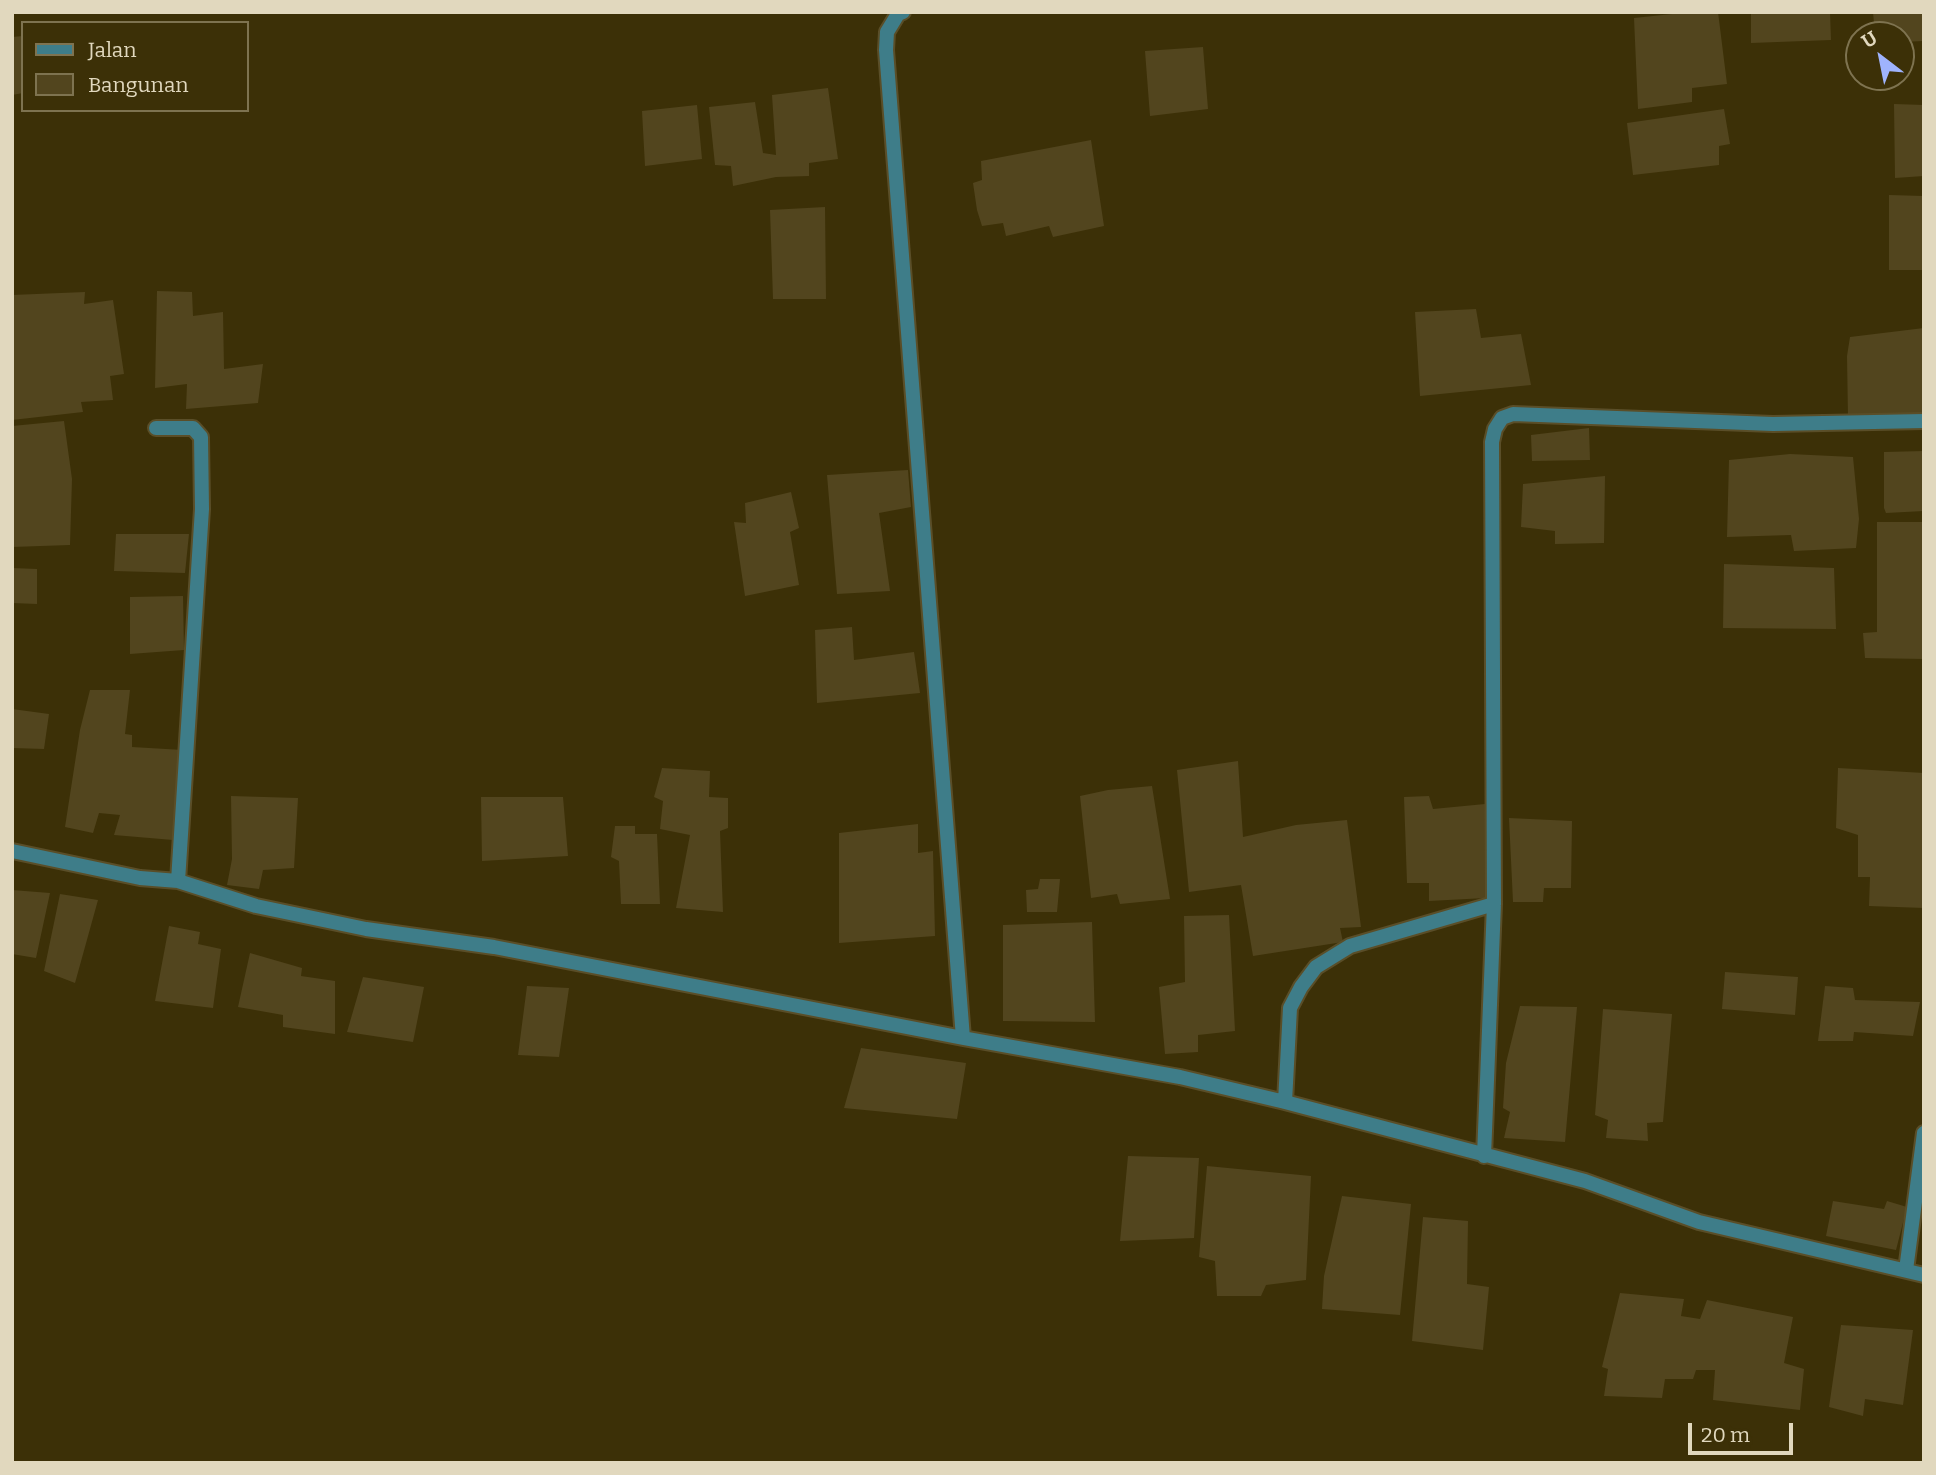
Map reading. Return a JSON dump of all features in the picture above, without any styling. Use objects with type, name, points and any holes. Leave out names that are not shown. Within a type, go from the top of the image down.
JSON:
[{"type":"street","points":[[903,12],[898,14],[887,32],[886,50],[964,1038]]},
{"type":"street","points":[[1484,1156],[1494,904],[1492,442],[1495,429],[1502,418],[1513,414],[1773,424],[1924,421]]},
{"type":"street","points":[[156,428],[193,428],[201,437],[202,509],[178,881]]},
{"type":"street","points":[[12,851],[140,878],[178,881],[256,906],[342,924],[494,947],[1180,1077],[1585,1181],[1699,1222],[1924,1275]]},
{"type":"street","points":[[1285,1102],[1290,1008],[1316,967],[1350,946],[1494,904]]},
{"type":"street","points":[[1906,1270],[1924,1133]]},
{"type":"building","points":[[1718,12],[1727,84],[1692,88],[1692,102],[1638,109],[1634,18]]},
{"type":"building","points":[[1751,12],[1830,12],[1831,40],[1751,43]]},
{"type":"building","points":[[1873,12],[1924,12],[1924,41],[1915,41],[1915,21],[1874,21]]},
{"type":"building","points":[[21,36],[21,93],[12,95],[12,37]]},
{"type":"building","points":[[1203,47],[1208,109],[1150,116],[1145,51]]},
{"type":"building","points":[[828,88],[838,159],[809,163],[809,176],[776,177],[733,186],[731,166],[715,165],[709,107],[755,102],[763,153],[776,155],[772,95]]},
{"type":"building","points":[[1894,104],[1924,105],[1924,176],[1895,178]]},
{"type":"building","points":[[697,105],[702,159],[645,166],[642,111]]},
{"type":"building","points":[[1724,109],[1730,144],[1719,146],[1719,165],[1633,175],[1627,123]]},
{"type":"building","points":[[1091,140],[1104,226],[1053,237],[1049,226],[1006,236],[1003,223],[982,226],[973,183],[982,180],[981,161]]},
{"type":"building","points":[[1889,195],[1924,196],[1924,270],[1889,270]]},
{"type":"building","points":[[825,207],[826,299],[773,299],[770,210]]},
{"type":"building","points":[[157,291],[192,292],[193,316],[223,312],[224,369],[263,364],[258,403],[186,409],[187,384],[155,388]]},
{"type":"building","points":[[85,292],[84,304],[113,300],[124,374],[110,376],[113,400],[81,402],[83,412],[12,420],[12,295]]},
{"type":"building","points":[[1476,309],[1481,338],[1521,334],[1531,385],[1420,396],[1415,312]]},
{"type":"building","points":[[1924,328],[1924,417],[1848,418],[1847,356],[1850,337]]},
{"type":"building","points":[[64,421],[72,479],[70,545],[12,547],[12,426]]},
{"type":"building","points":[[1589,428],[1590,460],[1532,461],[1531,435]]},
{"type":"building","points":[[1924,451],[1924,511],[1886,513],[1884,452]]},
{"type":"building","points":[[1790,454],[1853,457],[1859,519],[1856,548],[1794,551],[1791,535],[1727,537],[1729,460]]},
{"type":"building","points":[[908,470],[911,507],[879,513],[890,591],[837,594],[827,475]]},
{"type":"building","points":[[1605,476],[1604,543],[1555,544],[1555,531],[1521,527],[1523,484]]},
{"type":"building","points":[[791,492],[799,528],[790,532],[799,585],[745,596],[734,522],[746,523],[745,503]]},
{"type":"building","points":[[1877,522],[1924,522],[1924,659],[1865,658],[1863,633],[1877,632]]},
{"type":"building","points":[[116,534],[189,534],[185,573],[114,571]]},
{"type":"building","points":[[1724,564],[1834,568],[1836,629],[1723,628]]},
{"type":"building","points":[[12,568],[37,569],[37,604],[12,603]]},
{"type":"building","points":[[183,596],[184,650],[130,654],[130,597]]},
{"type":"building","points":[[852,627],[854,660],[914,652],[920,693],[817,703],[815,630]]},
{"type":"building","points":[[90,690],[130,690],[125,734],[132,735],[132,747],[183,750],[173,840],[114,835],[120,815],[99,813],[93,833],[65,827],[80,730]]},
{"type":"building","points":[[12,709],[49,714],[44,749],[12,748]]},
{"type":"building","points":[[1238,761],[1243,837],[1296,825],[1347,820],[1361,927],[1340,928],[1343,942],[1253,956],[1241,885],[1189,892],[1177,770]]},
{"type":"building","points":[[662,768],[710,771],[709,797],[728,798],[728,828],[720,831],[723,912],[676,908],[690,835],[660,829],[663,801],[654,797]]},
{"type":"building","points":[[1838,768],[1924,773],[1924,908],[1869,906],[1870,877],[1858,877],[1858,835],[1836,828]]},
{"type":"building","points":[[1152,786],[1170,899],[1120,904],[1117,894],[1091,898],[1080,796]]},
{"type":"building","points":[[231,796],[298,798],[294,868],[263,870],[259,889],[227,885],[232,859]]},
{"type":"building","points":[[1429,796],[1433,809],[1485,804],[1486,898],[1429,901],[1429,883],[1407,883],[1404,797]]},
{"type":"building","points":[[481,797],[563,797],[568,856],[482,861]]},
{"type":"building","points":[[1509,818],[1572,821],[1571,888],[1544,888],[1543,902],[1513,902]]},
{"type":"building","points":[[918,824],[918,853],[933,851],[935,936],[839,943],[839,833]]},
{"type":"building","points":[[615,826],[635,826],[635,834],[657,834],[660,904],[621,904],[619,861],[611,857]]},
{"type":"building","points":[[1040,879],[1060,879],[1057,912],[1027,912],[1026,890],[1038,889]]},
{"type":"building","points":[[12,890],[50,893],[36,958],[12,954]]},
{"type":"building","points":[[60,894],[98,900],[75,983],[44,971]]},
{"type":"building","points":[[1229,915],[1235,1031],[1198,1035],[1198,1052],[1165,1054],[1159,987],[1185,982],[1184,916]]},
{"type":"building","points":[[1092,922],[1095,1022],[1003,1021],[1003,925]]},
{"type":"building","points":[[169,926],[200,932],[198,944],[221,949],[213,1008],[155,1001]]},
{"type":"building","points":[[250,953],[302,968],[301,976],[335,981],[335,1034],[283,1027],[283,1015],[238,1007]]},
{"type":"building","points":[[1725,972],[1798,977],[1795,1015],[1722,1009]]},
{"type":"building","points":[[363,977],[424,987],[413,1042],[347,1032]]},
{"type":"building","points":[[527,986],[569,988],[559,1057],[518,1055]]},
{"type":"building","points":[[1825,986],[1853,988],[1855,1000],[1920,1002],[1913,1036],[1854,1032],[1853,1041],[1818,1041]]},
{"type":"building","points":[[1520,1006],[1577,1007],[1565,1142],[1504,1138],[1510,1112],[1503,1108],[1506,1063]]},
{"type":"building","points":[[1603,1009],[1672,1014],[1663,1122],[1647,1123],[1648,1141],[1606,1138],[1608,1120],[1595,1115]]},
{"type":"building","points":[[861,1048],[966,1063],[957,1119],[844,1108]]},
{"type":"building","points":[[1128,1156],[1199,1158],[1194,1238],[1120,1241]]},
{"type":"building","points":[[1207,1166],[1311,1176],[1306,1280],[1266,1285],[1261,1296],[1217,1296],[1215,1261],[1199,1257]]},
{"type":"building","points":[[1342,1196],[1411,1204],[1400,1315],[1322,1309],[1324,1276]]},
{"type":"building","points":[[1833,1201],[1884,1209],[1887,1201],[1907,1207],[1896,1250],[1826,1236]]},
{"type":"building","points":[[1423,1217],[1468,1221],[1467,1284],[1489,1287],[1483,1350],[1412,1341]]},
{"type":"building","points":[[1620,1293],[1684,1299],[1681,1316],[1700,1319],[1707,1300],[1793,1317],[1784,1363],[1804,1369],[1800,1410],[1713,1400],[1715,1370],[1696,1370],[1693,1379],[1665,1379],[1662,1398],[1604,1396],[1608,1369],[1602,1367]]},
{"type":"building","points":[[1841,1325],[1913,1330],[1903,1405],[1865,1399],[1863,1416],[1829,1407]]}]
